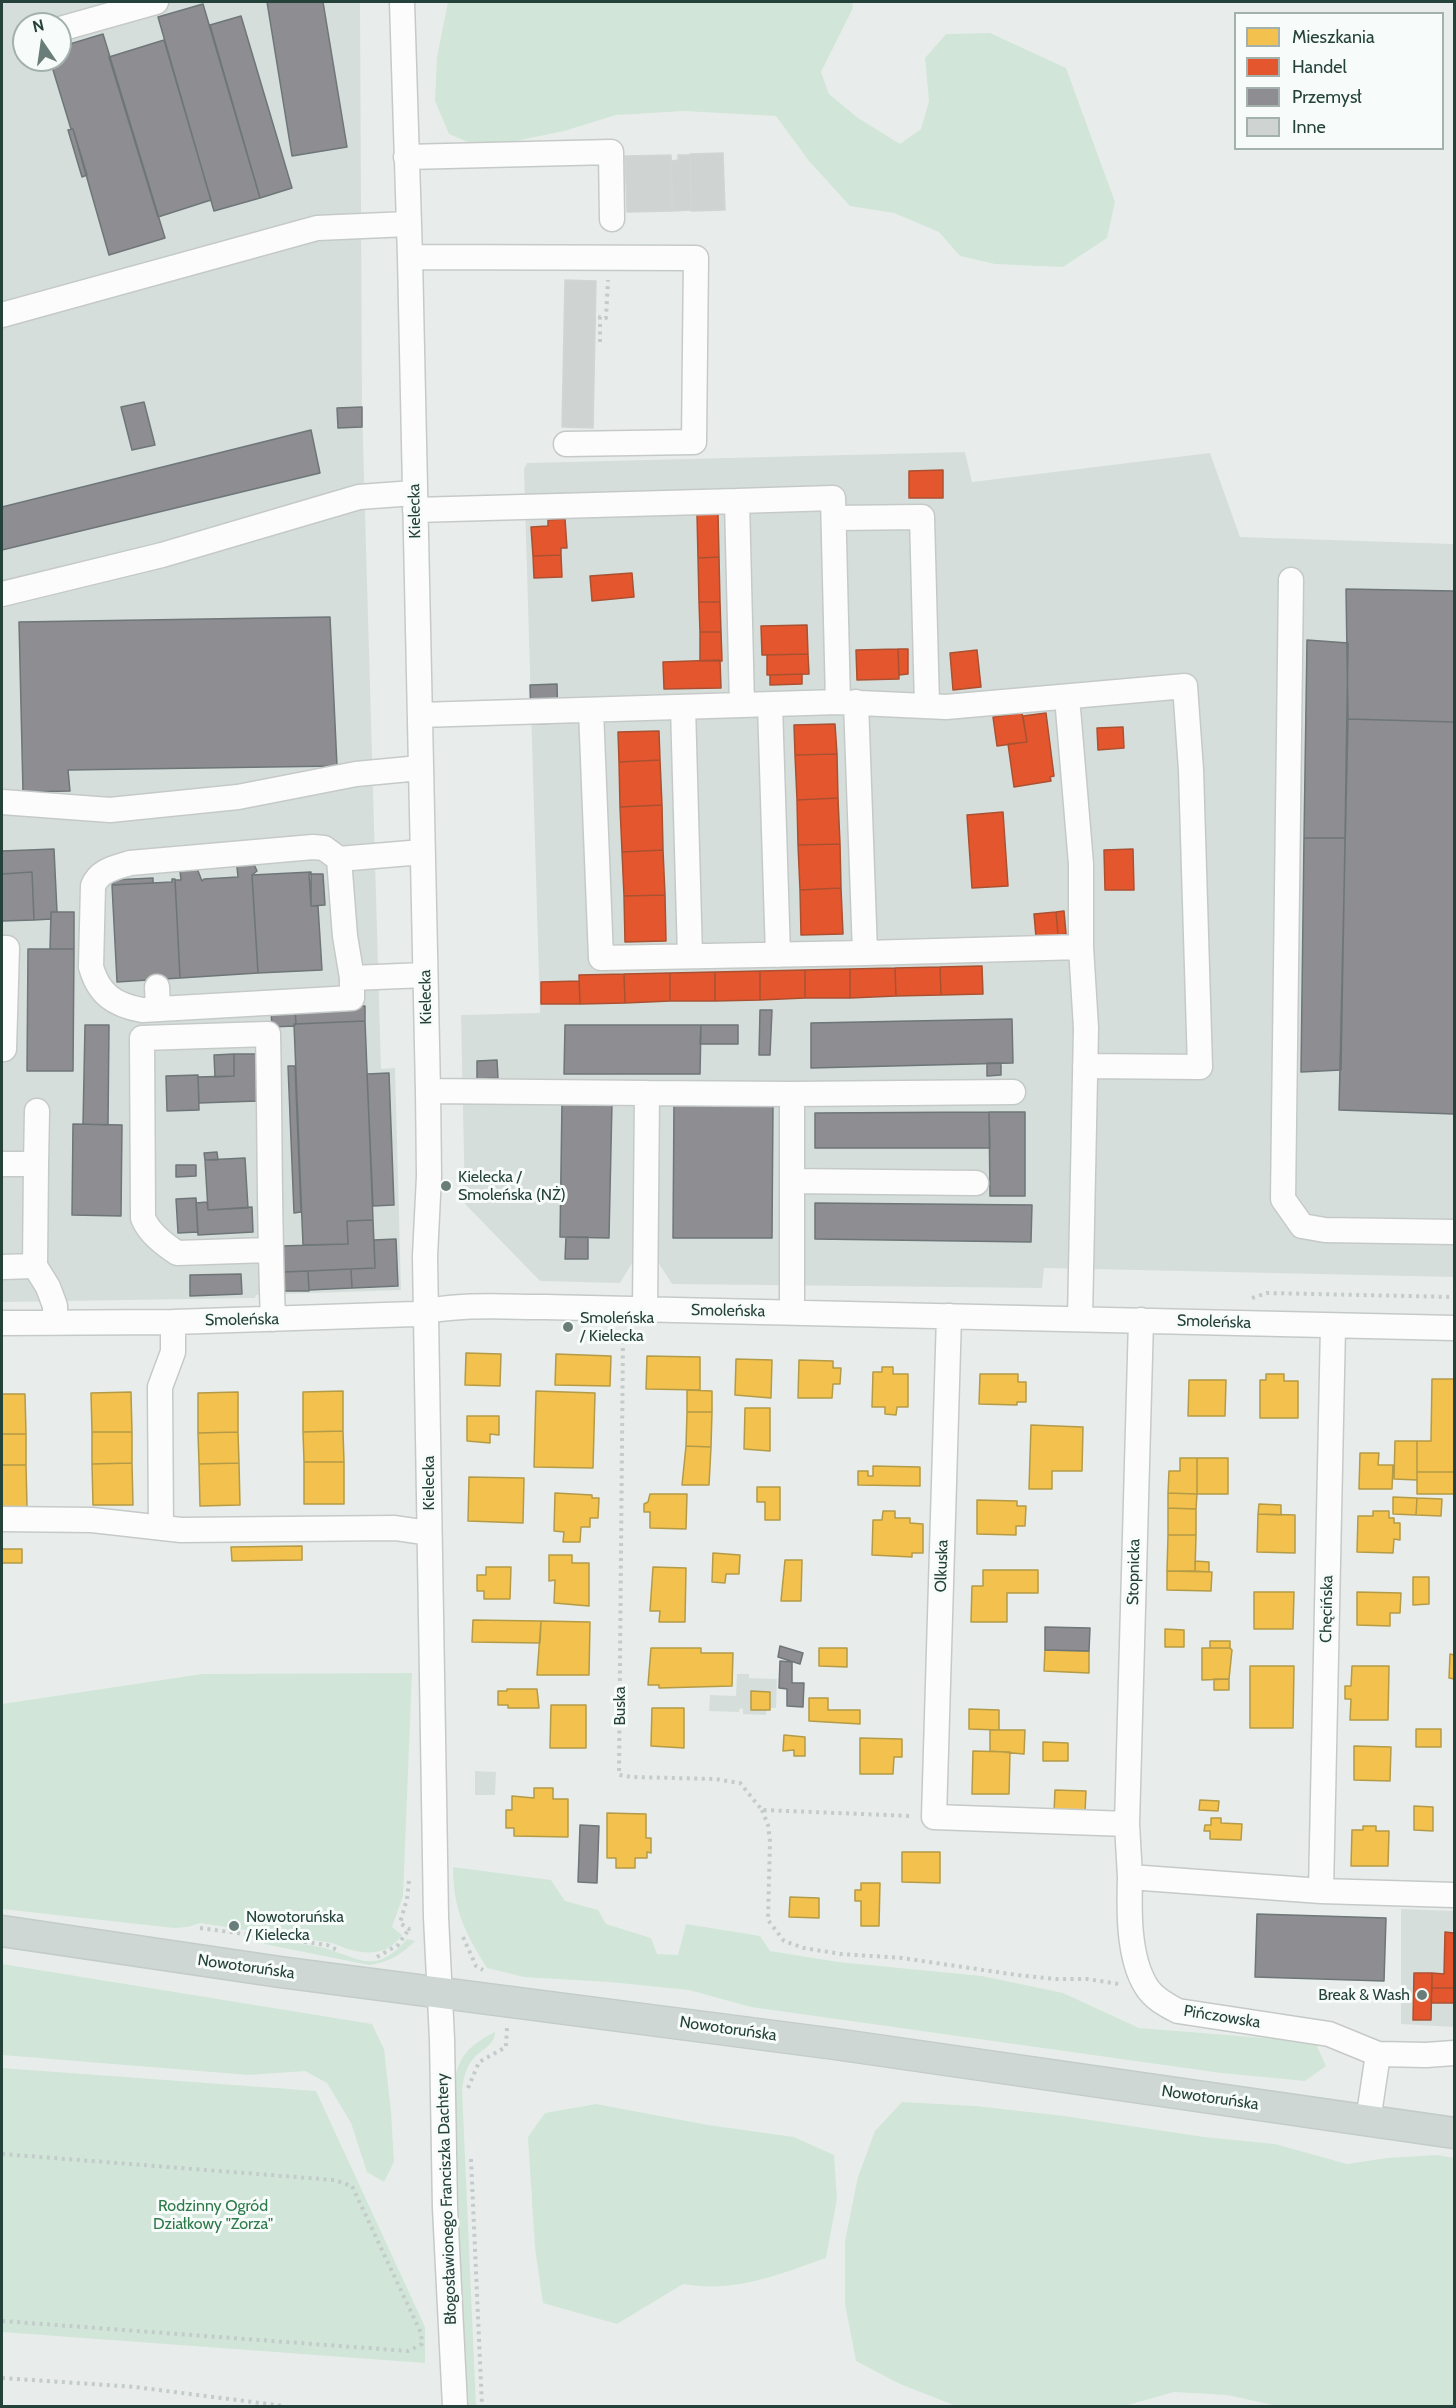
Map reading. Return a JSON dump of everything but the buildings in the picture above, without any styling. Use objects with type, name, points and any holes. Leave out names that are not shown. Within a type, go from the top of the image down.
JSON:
[{"type":"main road","name":"Nowotoruńska","points":[[2,1931],[280,1972],[824,2042],[1455,2133]]},
{"type":"street","points":[[72,25],[156,2]]},
{"type":"street","name":"Kielecka","points":[[402,2],[410,257],[428,1091],[429,1176],[425,1256],[438,1992]]},
{"type":"street","points":[[406,157],[611,152],[612,219]]},
{"type":"street","points":[[2,315],[316,228],[408,224]]},
{"type":"street","points":[[410,257],[696,258],[694,442],[566,444]]},
{"type":"street","points":[[2,594],[162,555],[359,497],[414,502],[737,501],[833,498],[865,953]]},
{"type":"street","points":[[737,501],[742,705]]},
{"type":"street","points":[[834,518],[922,517],[927,705]]},
{"type":"street","points":[[1291,580],[1283,1199],[1302,1226],[1325,1230],[1455,1232]]},
{"type":"street","points":[[420,715],[847,702],[946,706],[1185,686],[1191,770],[1200,1066],[1085,1066]]},
{"type":"street","points":[[1067,697],[1081,864],[1081,947],[1086,1029],[1080,1319]]},
{"type":"street","points":[[770,705],[778,955]]},
{"type":"street","points":[[683,707],[690,956]]},
{"type":"street","points":[[591,710],[601,958],[1081,947]]},
{"type":"street","points":[[2,802],[110,810],[238,797],[356,774],[420,768]]},
{"type":"street","points":[[339,859],[345,936],[352,978],[352,998],[157,998],[142,1010],[116,1004],[106,997],[94,978],[91,968],[93,886],[101,874],[130,863],[313,847],[324,848],[339,859],[422,852]]},
{"type":"street","points":[[2,948],[7,948],[4,1049],[2,1049]]},
{"type":"street","points":[[352,978],[425,975]]},
{"type":"street","points":[[269,1250],[177,1253],[145,1223],[143,1218],[142,1038],[268,1034],[272,1170],[269,1250],[273,1319]]},
{"type":"street","points":[[428,1091],[646,1094],[1013,1092]]},
{"type":"street","points":[[634,1308],[646,1094]]},
{"type":"street","points":[[792,1094],[792,1312]]},
{"type":"street","points":[[37,1111],[35,1266],[48,1287],[55,1306],[55,1323]]},
{"type":"street","points":[[2,1164],[36,1164]]},
{"type":"street","points":[[792,1181],[976,1183]]},
{"type":"street","points":[[2,1267],[35,1266]]},
{"type":"street","name":"Smoleńska","points":[[2,1323],[273,1319],[415,1314],[427,1311],[479,1308],[634,1308],[1455,1328]]},
{"type":"street","name":"Olkuska","points":[[934,1817],[949,1316]]},
{"type":"street","name":"Stopnicka","points":[[1130,1877],[1127,1824],[1141,1320]]},
{"type":"street","points":[[161,1528],[160,1387],[173,1352],[173,1322]]},
{"type":"street","name":"Chęcińska","points":[[1321,1892],[1333,1326]]},
{"type":"street","points":[[2,1520],[92,1520],[181,1530],[395,1528],[429,1533]]},
{"type":"street","points":[[934,1817],[1127,1824]]},
{"type":"street","points":[[1146,1986],[1132,1939],[1129,1912],[1130,1877],[1321,1892],[1455,1895]]},
{"type":"street","name":"Pińczowska","points":[[1146,1986],[1160,2001],[1178,2011],[1329,2034],[1378,2054],[1455,2053]]},
{"type":"street","name":"Błogosławionego Franciszka Dachtery","points":[[438,1992],[442,2039],[445,2208],[454,2406]]},
{"type":"street","points":[[1368,2121],[1378,2054]]},
{"type":"path","points":[[600,342],[600,317],[606,318],[609,258]]},
{"type":"path","points":[[1231,1323],[1232,1304],[1268,1293],[1455,1297]]},
{"type":"path","name":"Buska","points":[[634,1308],[620,1775],[715,1779],[740,1783],[762,1810]]},
{"type":"path","points":[[934,1817],[762,1810],[768,1825],[770,1841],[768,1920],[784,1941],[804,1948],[841,1954],[903,1958],[1017,1975],[1087,1979],[1146,1986]]},
{"type":"path","points":[[200,1928],[327,1945],[343,1953]]},
{"type":"path","points":[[436,1928],[460,1932],[476,1966],[487,1972]]},
{"type":"path","points":[[371,1959],[398,1945],[410,1929]]},
{"type":"path","points":[[468,2090],[479,2062],[506,2047],[507,2002]]},
{"type":"path","points":[[470,2149],[482,2406]]},
{"type":"path","points":[[2,2154],[334,2180],[352,2186],[422,2333],[422,2344],[408,2351],[2,2321]]},
{"type":"path","points":[[2,2378],[135,2387],[284,2406]]},
{"type":"shaded area","points":[[2,2],[360,2],[362,407],[381,1069],[395,1068],[401,1290],[256,1295],[255,1298],[2,1302]]},
{"type":"shaded area","points":[[965,452],[972,482],[1210,453],[1240,537],[1454,544],[1454,1277],[1044,1268],[1042,1288],[672,1284],[658,1262],[634,1260],[620,1283],[540,1281],[465,1204],[461,1015],[540,1013],[524,469],[527,463]]},
{"type":"shaded area","points":[[737,1674],[749,1674],[749,1678],[777,1679],[776,1708],[767,1708],[766,1715],[743,1714],[743,1709],[740,1708],[739,1712],[709,1711],[710,1695],[736,1696]]},
{"type":"shaded area","points":[[475,1771],[496,1772],[495,1795],[475,1795]]},
{"type":"shaded area","points":[[1401,1909],[1454,1911],[1454,2027],[1401,2024]]},
{"type":"green space","points":[[448,2],[852,2],[853,8],[821,72],[829,94],[858,118],[900,144],[921,129],[929,101],[925,58],[946,34],[990,33],[1066,68],[1115,202],[1107,238],[1063,267],[995,264],[960,256],[939,232],[894,213],[850,206],[809,161],[776,116],[684,111],[616,115],[564,131],[482,148],[449,134],[435,101],[437,57]]},
{"type":"green space","points":[[412,1673],[403,1896],[392,1927],[402,1935],[387,1949],[378,1952],[360,1952],[332,1943],[200,1923],[174,1928],[2,1909],[2,1704],[202,1674]]},
{"type":"green space","points":[[453,1867],[551,1880],[565,1901],[598,1910],[606,1924],[651,1938],[657,1954],[678,1955],[686,1924],[760,1936],[770,1951],[838,1962],[982,1976],[1063,1993],[1139,2028],[1315,2042],[1326,2066],[1305,2081],[1221,2073],[751,2007],[689,1990],[524,1977],[487,1968],[462,1920],[455,1896]]},
{"type":"green space","points":[[407,1939],[415,1941],[394,1957],[369,1965],[264,1944],[265,1940],[313,1946],[355,1959],[375,1961],[395,1951]]},
{"type":"green space","points":[[2,1964],[372,2024],[384,2049],[391,2112],[394,2162],[384,2182],[367,2172],[351,2123],[327,2083],[305,2071],[249,2075],[2,2055]]},
{"type":"green space","points":[[495,2032],[490,2044],[469,2065],[462,2089],[476,2406],[467,2406],[453,2091],[460,2062],[470,2048]]},
{"type":"green space","name":"Rodzinny Ogród Działkowy \"Zorza\"","points":[[2,2068],[316,2091],[425,2327],[425,2363],[2,2332]]},
{"type":"green space","points":[[902,2102],[976,2106],[1064,2116],[1204,2137],[1275,2144],[1347,2164],[1387,2158],[1437,2155],[1454,2158],[1454,2406],[1278,2406],[1227,2395],[1174,2392],[1124,2406],[956,2406],[900,2384],[856,2361],[845,2304],[845,2241],[858,2177],[875,2131]]},
{"type":"green space","points":[[596,2104],[708,2125],[794,2137],[834,2155],[837,2199],[826,2258],[756,2281],[721,2286],[683,2284],[617,2324],[543,2303],[535,2248],[528,2137],[545,2113]]},
{"type":"place","name":"Kielecka / Smoleńska (NŻ)","points":[[446,1186]]},
{"type":"place","name":"Smoleńska / Kielecka","points":[[568,1327]]},
{"type":"place","name":"Nowotoruńska / Kielecka","points":[[234,1926]]},
{"type":"place","name":"Break & Wash","points":[[1422,1995]]}]
